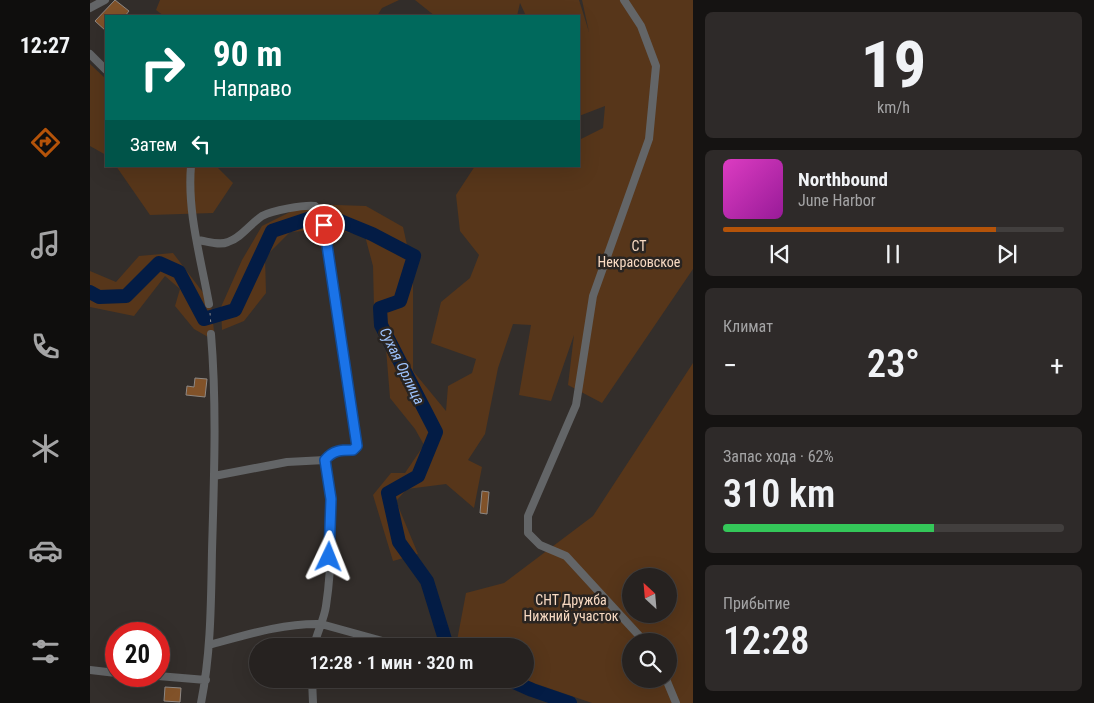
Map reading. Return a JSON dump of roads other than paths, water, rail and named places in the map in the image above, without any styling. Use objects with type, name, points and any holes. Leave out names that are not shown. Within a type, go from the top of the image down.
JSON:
[{"type":"street","points":[[90,8],[105,0]]},
{"type":"street","points":[[624,0],[640,26],[656,66],[649,139],[593,296],[576,405],[528,516],[528,533],[540,546],[566,556],[637,633]]},
{"type":"street","points":[[90,54],[105,69]]},
{"type":"street","points":[[191,167],[190,188],[209,304]]},
{"type":"street","points":[[197,240],[217,244],[228,243],[262,216],[270,213],[308,205],[315,206],[320,211]]},
{"type":"street","points":[[214,476],[287,462],[325,460],[331,453],[353,450],[357,446],[324,225]]},
{"type":"street","points":[[201,703],[206,680],[209,644],[215,386],[212,334]]},
{"type":"street","points":[[317,638],[326,606],[328,576],[331,499],[325,460]]},
{"type":"street","points":[[209,644],[288,625],[321,624],[369,638]]},
{"type":"street","points":[[90,670],[105,672]]},
{"type":"street","points":[[170,677],[206,680]]},
{"type":"street","points":[[312,688],[312,703]]},
{"type":"street","points":[[670,688],[676,703]]},
{"type":"waterway","name":"Сухая Орлица","points":[[90,292],[99,297],[126,296],[159,263],[179,272],[204,319],[235,310],[272,231],[323,214],[372,234],[414,256],[400,301],[380,308],[381,325],[436,432],[418,476],[388,493],[399,542],[427,581],[445,638]]},
{"type":"waterway","name":"Сухая Орлица","points":[[527,688],[570,703]]},
{"type":"park label","name":"СТ Некрасовское","points":[[639,254]]},
{"type":"park label","name":"СНТ Дружба Нижний участок","points":[[571,608]]}]
